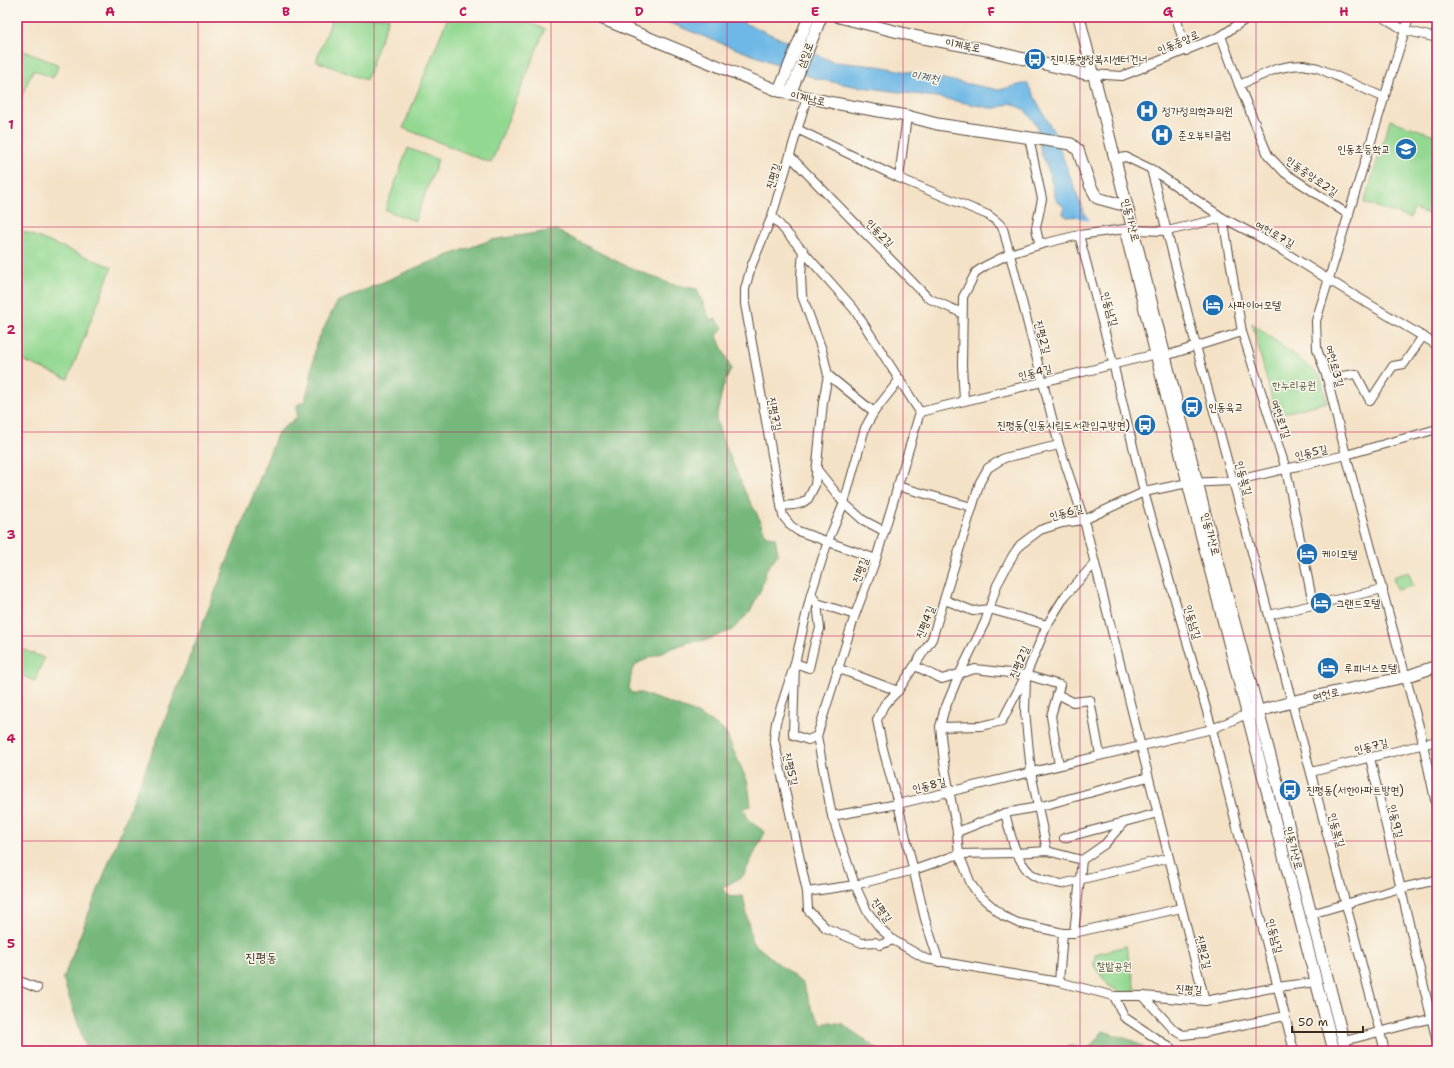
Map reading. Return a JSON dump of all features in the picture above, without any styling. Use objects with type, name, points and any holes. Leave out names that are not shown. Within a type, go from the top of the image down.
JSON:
[{"type":"main road","name":"이계남로","points":[[598,17],[779,91],[790,94],[907,116],[938,124],[1071,144],[1078,150],[1090,185],[1097,198],[1119,204]]},
{"type":"main road","name":"삼일로","points":[[779,91],[809,17]]},
{"type":"main road","name":"삼일로","points":[[790,94],[821,17]]},
{"type":"main road","name":"이계북로","points":[[839,17],[918,37],[987,50],[1090,74]]},
{"type":"main road","name":"인동가산로","points":[[1072,17],[1115,159],[1129,229],[1252,712],[1296,902],[1334,1051]]},
{"type":"main road","name":"인동가산로","points":[[1079,17],[1119,204],[1129,229]]},
{"type":"main road","name":"여헌로","points":[[1252,712],[1405,677],[1437,666]]},
{"type":"main road","name":"인동가산로","points":[[1252,712],[1311,914],[1345,1046]]},
{"type":"street","points":[[1176,17],[1186,51]]},
{"type":"street","name":"인동중앙로","points":[[1090,74],[1122,76],[1220,36],[1249,17]]},
{"type":"street","points":[[1383,17],[1404,30],[1437,38]]},
{"type":"street","name":"여헌로3길","points":[[1405,677],[1383,589],[1318,349],[1316,321],[1409,17]]},
{"type":"street","name":"인동중앙로2길","points":[[1220,36],[1268,155],[1285,173],[1349,215]]},
{"type":"street","points":[[1239,86],[1276,69],[1303,65],[1318,68],[1384,98]]},
{"type":"street","name":"진평길","points":[[772,216],[807,97]]},
{"type":"street","points":[[899,178],[907,116]]},
{"type":"street","name":"진평2길","points":[[797,129],[899,178],[988,215],[998,221],[1003,229],[1060,445],[1084,520],[1205,1001]]},
{"type":"street","points":[[1029,138],[1042,199],[1036,228],[1039,242],[1046,243]]},
{"type":"street","name":"인동2길","points":[[790,156],[928,298],[962,313]]},
{"type":"street","name":"여헌로7길","points":[[1115,159],[1126,157],[1151,169],[1223,218],[1267,241],[1437,345]]},
{"type":"street","name":"인동북길","points":[[1151,169],[1196,346],[1311,772],[1384,1051]]},
{"type":"street","points":[[772,216],[854,309],[920,412]]},
{"type":"street","name":"진평7길","points":[[772,216],[751,267],[745,289],[745,304],[783,516],[790,526],[809,536],[828,541],[876,559]]},
{"type":"street","points":[[964,400],[962,365],[963,297],[976,272],[1009,254],[1079,235],[1129,229],[1167,231],[1223,218]]},
{"type":"street","name":"여헌로1길","points":[[1223,218],[1242,332],[1286,469],[1313,604]]},
{"type":"street","name":"인동남길","points":[[1079,235],[1113,363],[1144,492],[1212,729],[1294,1051]]},
{"type":"street","points":[[781,506],[802,503],[808,499],[815,486],[823,402],[828,375],[822,350],[802,296],[801,276],[803,250]]},
{"type":"street","points":[[1196,346],[1242,332]]},
{"type":"street","points":[[1327,378],[1356,374],[1370,401],[1393,366],[1404,364],[1423,336]]},
{"type":"street","name":"인동4길","points":[[920,412],[1113,363],[1160,355],[1196,346]]},
{"type":"street","points":[[828,375],[874,412]]},
{"type":"street","points":[[828,541],[844,503],[863,435],[874,412],[900,379]]},
{"type":"street","name":"진평길","points":[[920,412],[876,559],[837,668],[817,736],[832,816],[855,885],[867,911],[880,928],[893,940],[926,960],[1059,982],[1114,996],[1143,996],[1205,1001],[1277,986],[1316,982]]},
{"type":"street","name":"인동5길","points":[[1193,483],[1233,482],[1346,455],[1437,429]]},
{"type":"street","name":"진평4길","points":[[939,962],[925,919],[877,720],[884,705],[898,691],[932,639],[980,482],[988,468],[1004,458],[1060,445]]},
{"type":"street","points":[[816,468],[844,503],[863,520],[884,531]]},
{"type":"street","name":"인동6길","points":[[949,792],[940,727],[944,712],[959,675],[985,622],[997,585],[1020,545],[1040,530],[1062,523],[1084,520],[1144,492],[1193,483]]},
{"type":"street","points":[[897,486],[972,507]]},
{"type":"street","name":"진평5길","points":[[828,541],[811,594],[795,663],[776,722],[774,739],[807,892],[808,910],[826,928],[862,942],[875,942],[880,945],[893,940]]},
{"type":"street","name":"진평2길","points":[[940,727],[981,726],[1002,721],[1026,675],[1047,625],[1065,596],[1095,563]]},
{"type":"street","points":[[1269,615],[1383,589]]},
{"type":"street","points":[[811,594],[817,603],[820,629],[815,642],[809,668],[795,663],[794,735],[808,740],[817,736]]},
{"type":"street","points":[[945,600],[973,611],[989,609],[1047,625]]},
{"type":"street","points":[[817,603],[855,615]]},
{"type":"street","points":[[914,666],[942,679],[975,669],[1026,675],[1060,685],[1051,716],[1059,765]]},
{"type":"street","points":[[837,668],[898,691]]},
{"type":"street","points":[[1026,675],[1025,711],[1031,772],[1047,851]]},
{"type":"street","points":[[1405,677],[1423,745],[1437,809]]},
{"type":"street","points":[[1057,694],[1073,702],[1090,700],[1100,755]]},
{"type":"street","name":"인동8길","points":[[832,816],[898,804],[1212,729],[1252,712]]},
{"type":"street","name":"인동7길","points":[[1311,772],[1437,741]]},
{"type":"street","name":"인동9길","points":[[1370,758],[1400,889],[1434,1017],[1437,1042]]},
{"type":"street","points":[[957,832],[1004,813],[1038,807],[1148,777]]},
{"type":"street","points":[[949,792],[957,832],[958,854],[971,884],[978,894],[1003,916],[1018,923],[1063,933],[1074,933],[1182,908]]},
{"type":"street","points":[[1004,813],[1016,853],[1030,873],[1062,884],[1169,858]]},
{"type":"street","points":[[1064,838],[1158,813]]},
{"type":"street","points":[[914,870],[958,854],[1047,851],[1082,860],[1105,844],[1124,822]]},
{"type":"street","points":[[1074,933],[1082,860]]},
{"type":"street","name":"진평길","points":[[807,892],[855,885],[914,870]]},
{"type":"street","points":[[1311,914],[1437,880]]},
{"type":"street","points":[[1059,982],[1063,933]]},
{"type":"street","points":[[17,980],[37,988]]},
{"type":"street","points":[[1114,996],[1124,1017],[1175,1051]]},
{"type":"street","points":[[1143,996],[1174,1030],[1183,1035],[1203,1033],[1284,1016]]},
{"type":"street","points":[[1345,1046],[1380,1032],[1434,1017]]},
{"type":"green space","points":[[333,17],[389,17],[366,80],[316,61]]},
{"type":"green space","points":[[448,17],[514,17],[545,29],[491,163],[403,128]]},
{"type":"green space","points":[[17,48],[59,65],[53,78],[33,70],[17,107]]},
{"type":"green space","points":[[1390,120],[1437,136],[1437,217],[1414,209],[1410,218],[1364,203]]},
{"type":"green space","points":[[408,148],[438,160],[415,221],[385,210]]},
{"type":"green space","points":[[17,229],[112,267],[68,379],[17,358]]},
{"type":"green space","points":[[556,230],[622,264],[671,284],[697,289],[710,320],[715,319],[723,327],[717,336],[731,369],[723,387],[716,419],[722,438],[766,536],[775,537],[778,554],[766,570],[761,589],[749,613],[732,630],[707,640],[689,642],[638,663],[632,670],[629,689],[631,693],[641,693],[694,712],[725,731],[748,783],[751,806],[744,808],[748,820],[765,832],[743,876],[722,888],[731,897],[743,896],[752,942],[803,984],[812,1009],[822,1024],[830,1022],[843,1024],[880,1051],[87,1051],[63,979],[278,432],[297,417],[297,405],[305,401],[310,382],[316,344],[337,302],[422,265],[491,240]]},
{"type":"green space","name":"한누리공원","points":[[1252,323],[1320,375],[1327,402],[1276,415]]},
{"type":"green space","points":[[1409,572],[1413,586],[1397,590],[1393,577]]},
{"type":"green space","points":[[17,647],[44,658],[35,681],[17,674]]},
{"type":"green space","name":"찰밭공원","points":[[1126,946],[1136,990],[1124,994],[1109,986],[1094,966],[1095,954]]},
{"type":"green space","points":[[1103,1031],[1134,1041],[1148,1051],[1056,1051],[1070,1046],[1088,1049]]},
{"type":"water","name":"이계천","points":[[655,17],[731,17],[834,62],[878,66],[999,90],[1027,83],[1053,131],[1086,216],[1067,217],[1063,214],[1064,207],[1056,200],[1048,168],[1041,153],[1037,126],[1025,110],[1011,103],[996,108],[990,108],[936,97],[854,86],[817,79]]},
{"type":"waterway","name":"이계천","points":[[1078,216],[1088,219]]},
{"type":"place","name":"진미동행정복지센터건너","points":[[1035,59]]},
{"type":"place","name":"정가정의학과의원","points":[[1147,111]]},
{"type":"place","name":"준오뷰티클럽","points":[[1162,135]]},
{"type":"place","name":"인동초등학교","points":[[1406,149]]},
{"type":"place","name":"사파이어모텔","points":[[1213,305]]},
{"type":"place","name":"인동육교","points":[[1192,407]]},
{"type":"place","name":"진평동(인동시립도서관입구방면)","points":[[1145,425]]},
{"type":"place","name":"케이모텔","points":[[1307,554]]},
{"type":"place","name":"그랜드모텔","points":[[1321,603]]},
{"type":"place","name":"루피너스모텔","points":[[1328,668]]},
{"type":"place","name":"진평동(서한아파트방면)","points":[[1290,790]]},
{"type":"district","name":"진평동","points":[[261,957]]}]
